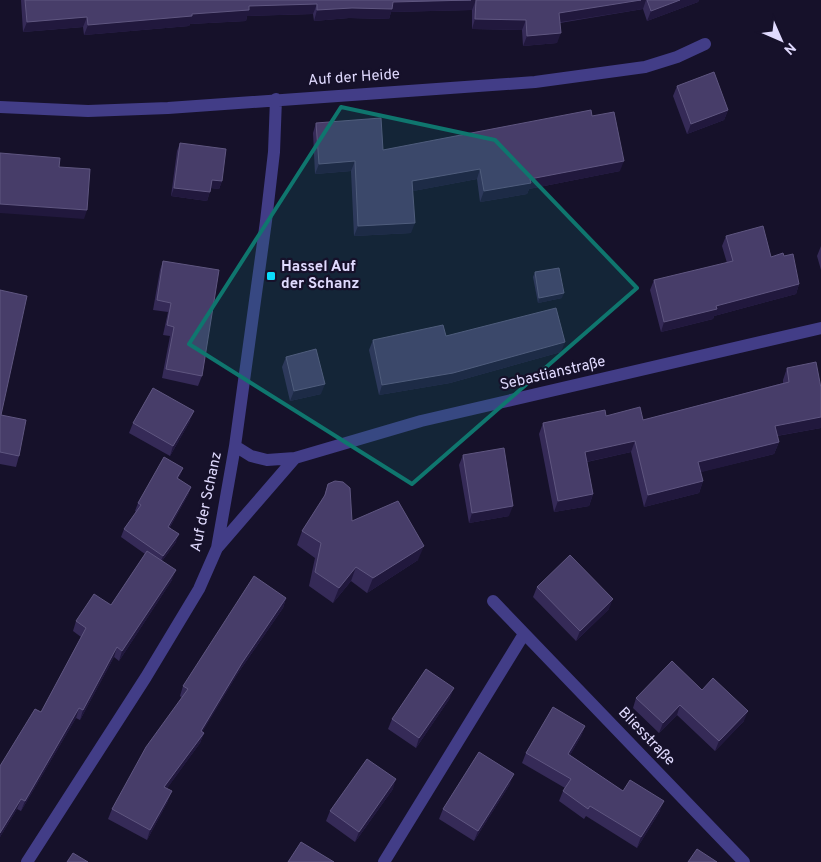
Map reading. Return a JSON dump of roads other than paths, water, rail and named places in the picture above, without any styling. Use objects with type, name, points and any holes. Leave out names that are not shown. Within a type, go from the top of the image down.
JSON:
[{"type":"street","name":"Auf der Heide","points":[[0,108],[88,111],[535,82],[615,73],[645,67],[676,57],[705,44]]},
{"type":"street","name":"Auf der Schanz","points":[[26,862],[175,629],[199,589],[217,548],[235,446],[271,181],[276,99]]},
{"type":"street","name":"Sebastianstraße","points":[[235,446],[251,456],[267,460],[295,458],[420,421],[821,328]]},
{"type":"street","points":[[217,548],[295,458]]},
{"type":"street","name":"Bliesstraße","points":[[493,601],[744,862]]},
{"type":"street","points":[[384,862],[524,634]]},
{"type":"place","name":"Hassel Auf der Schanz","points":[[271,276]]}]
